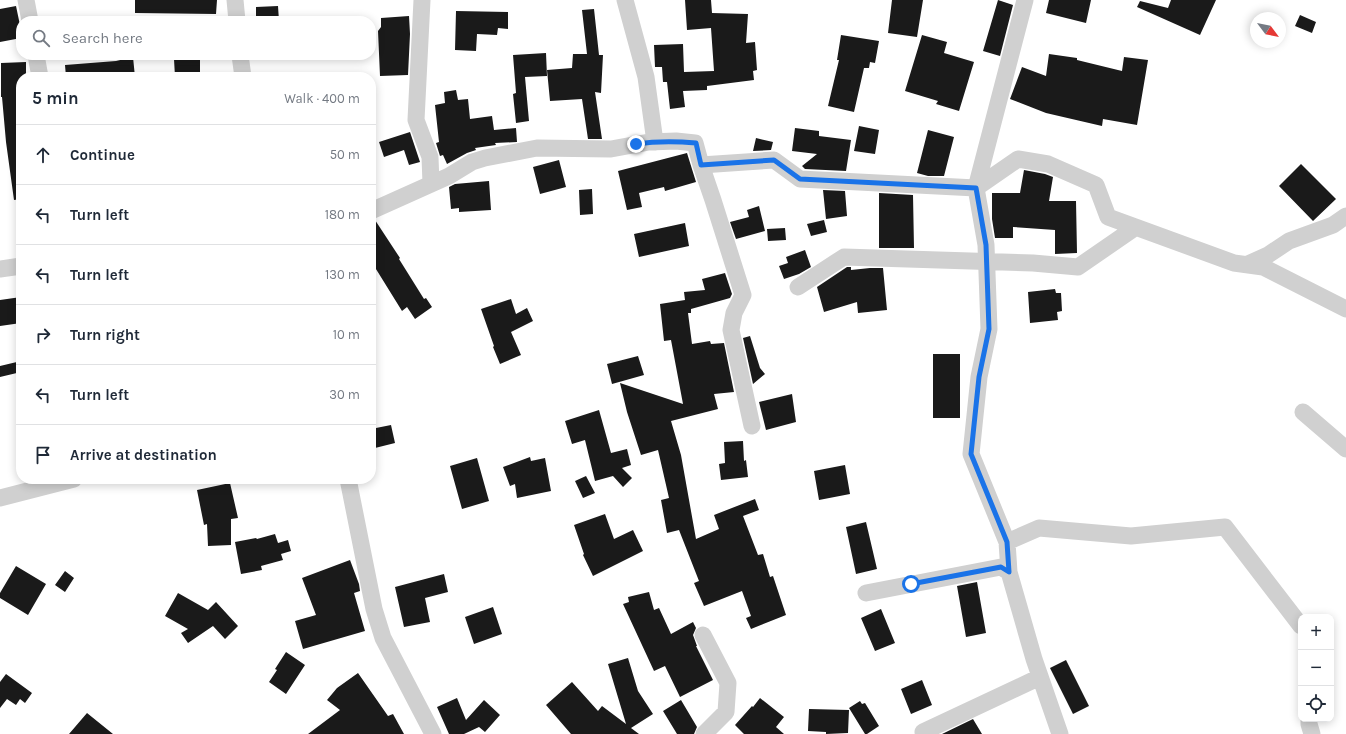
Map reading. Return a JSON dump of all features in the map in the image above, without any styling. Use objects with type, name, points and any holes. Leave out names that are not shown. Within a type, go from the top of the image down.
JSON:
[{"type":"street","points":[[26,0],[29,16]]},
{"type":"street","points":[[235,0],[235,16]]},
{"type":"street","points":[[422,0],[416,120],[430,157],[431,184]]},
{"type":"street","points":[[625,0],[646,77],[655,142]]},
{"type":"street","points":[[1025,0],[976,188],[986,245],[989,329],[979,377],[971,454],[1007,542],[1009,572],[1034,659],[1060,734]]},
{"type":"street","points":[[37,60],[39,72]]},
{"type":"street","points":[[241,60],[242,72]]},
{"type":"street","points":[[376,209],[448,176],[472,162],[485,158],[537,148],[611,149],[655,142],[676,141],[696,143],[701,165],[743,295],[734,313],[731,330],[752,426]]},
{"type":"street","points":[[701,165],[774,160],[800,179],[976,188],[1018,159],[1048,164],[1096,185],[1108,217],[1234,262],[1264,266],[1346,309]]},
{"type":"street","points":[[1248,264],[1268,255],[1289,241],[1333,225],[1346,216]]},
{"type":"street","points":[[798,286],[844,257],[1034,263],[1078,267],[1136,227]]},
{"type":"street","points":[[0,269],[16,267]]},
{"type":"street","points":[[1303,412],[1346,449]]},
{"type":"street","points":[[0,498],[55,484]]},
{"type":"street","points":[[349,484],[374,609],[383,638],[433,734]]},
{"type":"street","points":[[1007,542],[1039,528],[1131,536],[1225,527],[1298,622]]},
{"type":"street","points":[[866,593],[1001,567],[1009,572]]},
{"type":"street","points":[[703,636],[728,683],[726,712],[704,734]]},
{"type":"street","points":[[923,732],[1040,677]]},
{"type":"street","points":[[1309,722],[1312,734]]},
{"type":"building","points":[[135,0],[217,0],[216,14],[135,13]]},
{"type":"building","points":[[685,0],[711,0],[712,13],[748,14],[746,43],[755,42],[757,70],[753,71],[754,80],[707,86],[707,90],[683,91],[685,107],[670,109],[667,82],[663,82],[662,67],[655,67],[654,45],[683,44],[684,72],[714,71],[711,28],[687,30]]},
{"type":"building","points":[[892,0],[923,0],[917,37],[888,33]]},
{"type":"building","points":[[998,0],[1013,5],[1000,56],[983,51]]},
{"type":"building","points":[[1049,0],[1091,0],[1086,23],[1046,13]]},
{"type":"building","points":[[1171,0],[1216,0],[1200,35],[1137,7],[1140,1],[1168,8]]},
{"type":"building","points":[[16,6],[18,16],[16,16],[16,39],[0,42],[0,9]]},
{"type":"building","points":[[278,6],[279,16],[256,16],[256,7]]},
{"type":"building","points":[[594,9],[599,55],[603,55],[601,93],[595,92],[602,139],[588,139],[582,99],[550,101],[547,70],[572,68],[573,54],[587,54],[582,10]]},
{"type":"building","points":[[456,11],[508,12],[508,29],[498,28],[497,35],[477,34],[476,51],[455,50]]},
{"type":"building","points":[[1300,15],[1316,22],[1312,33],[1295,26]]},
{"type":"building","points":[[409,16],[410,34],[408,75],[380,76],[378,31],[381,27],[381,18]]},
{"type":"building","points":[[841,35],[879,41],[875,63],[870,62],[869,68],[864,68],[854,112],[828,106],[839,60],[837,60]]},
{"type":"building","points":[[922,35],[947,42],[944,53],[974,62],[959,111],[936,104],[938,101],[905,91]]},
{"type":"building","points":[[546,53],[547,76],[525,77],[529,121],[516,123],[513,94],[516,93],[513,55]]},
{"type":"building","points":[[1049,54],[1077,58],[1077,60],[1122,71],[1124,57],[1148,60],[1137,125],[1103,119],[1102,126],[1046,113],[1010,99],[1022,67],[1046,76]]},
{"type":"building","points":[[133,60],[134,72],[66,72],[65,65]]},
{"type":"building","points":[[174,60],[200,60],[200,72],[175,72]]},
{"type":"building","points":[[26,62],[26,72],[16,72],[16,200],[14,200],[1,97],[1,63]]},
{"type":"building","points":[[456,90],[458,100],[468,99],[470,119],[492,116],[494,130],[516,128],[517,142],[495,143],[496,145],[475,148],[476,150],[467,153],[447,164],[443,155],[440,156],[436,143],[439,142],[435,105],[445,103],[444,92]]},
{"type":"building","points":[[859,126],[879,130],[875,154],[854,151]]},
{"type":"building","points":[[795,128],[819,131],[819,136],[851,140],[846,171],[805,169],[802,166],[817,154],[792,151]]},
{"type":"building","points":[[928,130],[954,137],[944,176],[928,176],[917,173]]},
{"type":"building","points":[[410,132],[420,162],[409,165],[404,150],[384,157],[379,142]]},
{"type":"building","points":[[756,138],[773,142],[771,150],[753,151]]},
{"type":"building","points":[[687,153],[696,182],[665,191],[664,187],[639,193],[642,207],[627,210],[618,171]]},
{"type":"building","points":[[559,160],[566,187],[540,194],[533,167]]},
{"type":"building","points":[[1301,164],[1336,199],[1313,221],[1279,186]]},
{"type":"building","points":[[1024,170],[1053,177],[1049,201],[1076,201],[1077,253],[1055,254],[1055,230],[1013,227],[1013,238],[995,238],[992,219],[992,193],[1020,193]]},
{"type":"building","points":[[489,181],[491,210],[459,212],[459,208],[451,209],[449,187],[455,184]]},
{"type":"building","points":[[592,189],[593,214],[580,215],[579,190]]},
{"type":"building","points":[[823,190],[845,191],[847,216],[826,219]]},
{"type":"building","points":[[879,193],[913,195],[914,248],[879,248]]},
{"type":"building","points":[[759,206],[765,231],[736,239],[730,222],[749,217],[747,210]]},
{"type":"building","points":[[824,220],[827,232],[811,236],[807,224]]},
{"type":"building","points":[[376,222],[424,299],[426,298],[432,307],[415,319],[407,307],[402,311],[376,269]]},
{"type":"building","points":[[685,223],[689,246],[639,257],[634,234]]},
{"type":"building","points":[[785,228],[786,240],[768,241],[767,229]]},
{"type":"building","points":[[805,250],[811,267],[799,274],[784,279],[779,266],[788,263],[786,257]]},
{"type":"building","points":[[847,267],[851,267],[851,270],[883,268],[887,310],[858,313],[857,302],[824,312],[817,287]]},
{"type":"building","points":[[725,273],[732,294],[730,298],[691,309],[691,313],[688,313],[692,344],[710,341],[711,344],[724,343],[734,392],[714,394],[718,409],[671,421],[681,455],[696,539],[719,529],[714,515],[755,499],[759,510],[743,516],[758,555],[763,554],[770,577],[773,576],[786,615],[751,629],[746,618],[751,616],[742,591],[704,606],[694,583],[699,581],[679,530],[667,533],[661,500],[669,498],[658,450],[641,455],[627,412],[620,383],[683,404],[671,340],[664,341],[660,304],[685,300],[684,292],[705,290],[702,279]]},
{"type":"building","points":[[1055,289],[1056,293],[1061,293],[1062,311],[1057,312],[1058,320],[1030,323],[1028,292]]},
{"type":"building","points":[[16,298],[16,324],[0,326],[0,300]]},
{"type":"building","points":[[511,299],[516,314],[527,308],[533,321],[511,332],[521,355],[500,364],[481,309]]},
{"type":"building","points":[[750,336],[760,368],[765,374],[753,384],[743,338]]},
{"type":"building","points":[[933,354],[960,354],[960,418],[933,418]]},
{"type":"building","points":[[638,356],[644,375],[612,384],[607,364]]},
{"type":"building","points":[[16,362],[16,373],[0,377],[0,366]]},
{"type":"building","points":[[792,394],[796,422],[766,430],[759,402]]},
{"type":"building","points":[[599,410],[611,453],[627,449],[631,465],[622,468],[632,478],[623,487],[613,476],[595,481],[585,440],[572,444],[565,421]]},
{"type":"building","points":[[391,425],[395,443],[376,448],[376,428]]},
{"type":"building","points":[[743,441],[744,461],[746,460],[748,477],[721,480],[719,464],[725,463],[724,442]]},
{"type":"building","points":[[530,457],[531,461],[545,458],[551,491],[517,498],[515,484],[510,486],[503,467]]},
{"type":"building","points":[[477,458],[489,501],[462,509],[450,466]]},
{"type":"building","points":[[845,465],[850,494],[819,500],[814,471]]},
{"type":"building","points":[[586,476],[595,493],[583,498],[575,481]]},
{"type":"building","points":[[230,484],[238,518],[231,519],[231,545],[208,546],[207,524],[204,525],[197,490]]},
{"type":"building","points":[[605,514],[614,539],[633,530],[643,551],[593,576],[583,555],[584,554],[574,525]]},
{"type":"building","points":[[866,522],[877,569],[856,574],[846,527]]},
{"type":"building","points":[[275,534],[278,543],[288,540],[291,551],[281,554],[283,560],[261,566],[262,570],[241,574],[235,542],[257,539]]},
{"type":"building","points":[[350,560],[359,584],[360,591],[354,593],[365,631],[303,649],[295,621],[316,615],[302,578]]},
{"type":"building","points":[[16,566],[46,584],[28,615],[0,598],[0,593]]},
{"type":"building","points":[[65,571],[74,578],[65,592],[55,585]]},
{"type":"building","points":[[444,574],[448,592],[425,598],[430,622],[404,627],[395,587]]},
{"type":"building","points":[[977,582],[986,633],[966,637],[957,586]]},
{"type":"building","points":[[649,592],[654,610],[659,608],[671,634],[693,622],[696,628],[693,635],[696,646],[713,680],[680,697],[665,666],[654,671],[623,604],[629,602],[628,597]]},
{"type":"building","points":[[178,593],[208,610],[216,602],[238,626],[225,639],[213,626],[188,643],[181,633],[188,629],[165,616]]},
{"type":"building","points":[[493,607],[502,634],[474,644],[465,617]]},
{"type":"building","points":[[881,609],[895,643],[875,651],[861,618]]},
{"type":"building","points":[[286,652],[305,665],[286,694],[269,682]]},
{"type":"building","points":[[628,658],[638,691],[653,714],[631,728],[639,734],[571,734],[546,705],[572,682],[598,711],[602,706],[626,724],[608,664]]},
{"type":"building","points":[[1066,660],[1089,706],[1073,714],[1050,668]]},
{"type":"building","points":[[358,673],[388,716],[393,714],[404,734],[308,734],[340,710],[327,700],[337,688]]},
{"type":"building","points":[[6,674],[32,693],[25,703],[20,699],[16,705],[7,699],[0,708],[0,682]]},
{"type":"building","points":[[922,680],[932,705],[911,714],[901,689]]},
{"type":"building","points":[[457,698],[466,720],[484,700],[500,715],[485,732],[479,727],[464,734],[449,734],[437,707]]},
{"type":"building","points":[[760,698],[784,717],[776,727],[784,734],[744,734],[735,725]]},
{"type":"building","points":[[681,700],[697,727],[694,734],[677,734],[663,711]]},
{"type":"building","points":[[860,701],[862,704],[865,703],[879,726],[867,734],[865,734],[849,708]]},
{"type":"building","points":[[809,709],[849,710],[848,733],[826,734],[826,732],[808,731]]},
{"type":"building","points":[[87,713],[113,734],[69,734]]},
{"type":"building","points":[[973,719],[982,734],[942,734]]},
{"type":"route","points":[[636,144],[676,141],[696,143],[701,165],[774,160],[800,179],[976,188],[986,245],[989,329],[979,377],[971,454],[1007,542],[1009,572],[1001,567],[911,584]]}]
